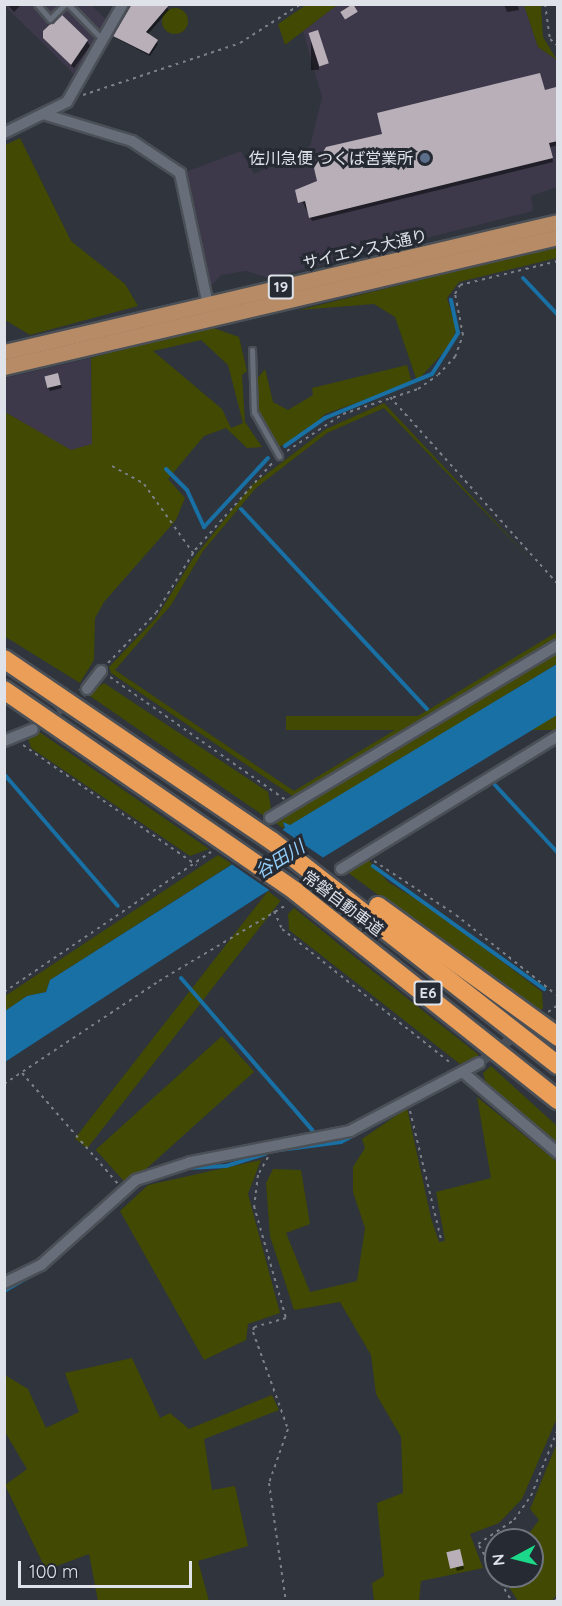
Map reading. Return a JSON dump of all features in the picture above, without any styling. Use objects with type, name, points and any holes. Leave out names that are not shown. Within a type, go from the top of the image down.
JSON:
[{"type":"highway","points":[[4,659],[330,872],[558,1037]]},
{"type":"highway","name":"常磐自動車道","points":[[4,690],[235,846],[290,898],[558,1101]]},
{"type":"highway","name":"常磐自動車道","points":[[330,872],[558,1065]]},
{"type":"main road","name":"サイエンス大通り","points":[[4,352],[558,222]]},
{"type":"main road","name":"サイエンス大通り","points":[[4,367],[558,237]]},
{"type":"street","points":[[4,133],[67,102],[123,4]]},
{"type":"street","points":[[43,114],[132,141],[180,173],[208,305]]},
{"type":"street","points":[[266,830],[290,806],[558,645]]},
{"type":"street","points":[[87,689],[101,671]]},
{"type":"street","points":[[9,740],[33,729]]},
{"type":"street","points":[[330,872],[558,736]]},
{"type":"street","points":[[4,1283],[41,1265],[123,1190],[164,1168],[226,1159],[267,1145],[350,1131],[406,1101],[465,1074],[479,1063]]},
{"type":"street","points":[[465,1074],[558,1153]]},
{"type":"lane","points":[[37,4],[50,19],[67,4],[104,40]]},
{"type":"lane","points":[[252,350],[254,412],[279,456]]},
{"type":"path","points":[[67,102],[240,43],[301,4]]},
{"type":"path","points":[[545,4],[550,39],[558,46]]},
{"type":"path","points":[[290,806],[276,789],[101,671],[156,613],[193,553],[279,456],[343,414],[418,388],[455,357],[463,335],[455,294],[460,285],[558,261]]},
{"type":"path","points":[[390,397],[558,584]]},
{"type":"path","points":[[111,466],[144,484],[193,553]]},
{"type":"path","points":[[9,740],[196,865]]},
{"type":"path","points":[[4,992],[196,865],[212,852]]},
{"type":"path","points":[[362,853],[456,915],[558,996]]},
{"type":"path","points":[[4,1084],[274,911],[290,898]]},
{"type":"path","points":[[274,911],[282,929],[465,1074]]},
{"type":"path","points":[[543,1015],[558,1005]]},
{"type":"path","points":[[22,1073],[123,1190]]},
{"type":"path","points":[[406,1101],[426,1161],[441,1239]]},
{"type":"path","points":[[267,1145],[254,1206],[286,1318],[254,1327],[253,1332],[288,1429],[269,1483],[286,1602]]},
{"type":"path","points":[[502,1528],[514,1520],[531,1496],[558,1429]]},
{"type":"path","points":[[484,1540],[478,1544],[484,1554]]},
{"type":"path","points":[[504,1588],[512,1602]]},
{"type":"path","points":[[554,1602],[558,1597]]},
{"type":"shaded area","points":[[4,5],[91,5],[109,22],[77,77]]},
{"type":"shaded area","points":[[337,5],[524,5],[538,47],[557,60],[557,187],[531,196],[533,211],[269,278],[246,271],[221,275],[209,288],[186,172],[241,151],[254,174],[310,146],[322,97],[303,31]]},
{"type":"shaded area","points":[[91,358],[92,444],[71,451],[5,412],[5,378]]},
{"type":"green space","points":[[306,5],[337,5],[285,45],[278,24]]},
{"type":"green space","points":[[524,5],[541,5],[543,37],[557,60],[538,47]]},
{"type":"green space","points":[[175,8],[184,12],[188,21],[184,30],[175,34],[166,30],[162,21],[166,12]]},
{"type":"green space","points":[[20,138],[71,241],[125,284],[138,306],[30,335],[5,320],[5,145]]},
{"type":"green space","points":[[557,246],[557,258],[459,282],[447,298],[456,328],[453,342],[417,381],[395,317],[374,304],[299,310]]},
{"type":"green space","points":[[208,326],[239,337],[247,371],[242,375],[245,422],[262,447],[247,448],[226,428],[204,436],[168,479],[185,498],[176,520],[104,602],[95,618],[94,660],[80,683],[4,636],[5,412],[71,450],[92,444],[91,358]],"holes":[[[201,340],[228,365],[243,423],[231,428],[222,409],[153,351]]]},
{"type":"green space","points":[[407,365],[412,383],[325,414],[305,434],[277,448],[257,410],[252,385],[265,369],[273,402],[288,410],[313,395],[312,388]]},
{"type":"green space","points":[[384,403],[536,565],[384,408],[327,433],[256,488],[203,551],[171,605],[115,670],[294,791],[557,632],[557,639],[294,797],[111,673],[109,667],[156,618],[192,560],[252,485],[326,429]]},
{"type":"green space","points":[[557,650],[557,664],[289,826],[283,822],[284,829],[273,821]]},
{"type":"green space","points":[[104,683],[268,792],[271,808],[264,816],[87,694]]},
{"type":"green space","points":[[286,716],[557,716],[557,730],[286,730]]},
{"type":"green space","points":[[38,731],[209,849],[190,856],[31,748],[28,738]]},
{"type":"green space","points":[[218,855],[232,864],[50,980],[46,992],[27,996],[5,1011],[5,996]]},
{"type":"green space","points":[[367,858],[388,882],[439,913],[542,992],[543,1008],[538,1012],[347,872],[352,863]]},
{"type":"green space","points":[[268,891],[281,901],[87,1148],[75,1138]]},
{"type":"green space","points":[[294,908],[479,1055],[460,1064],[289,930],[288,914]]},
{"type":"green space","points":[[222,1036],[254,1072],[128,1185],[96,1150]]},
{"type":"green space","points":[[491,1066],[557,1126],[557,1150],[488,1091],[483,1073]]},
{"type":"green space","points":[[477,1097],[557,1162],[557,1418],[522,1499],[499,1523],[470,1534],[483,1568],[421,1581],[419,1601],[374,1601],[372,1583],[384,1576],[377,1503],[403,1493],[401,1437],[376,1394],[371,1355],[340,1302],[294,1310],[270,1236],[266,1183],[273,1169],[301,1170],[310,1224],[286,1233],[310,1292],[357,1281],[365,1228],[353,1192],[353,1167],[365,1148],[362,1139],[407,1108],[431,1218],[439,1242],[445,1241],[436,1192],[491,1178]]},
{"type":"green space","points":[[261,1160],[248,1194],[280,1313],[248,1324],[246,1340],[204,1360],[120,1211],[148,1185]]},
{"type":"green space","points":[[132,1358],[160,1418],[170,1413],[189,1429],[272,1395],[279,1410],[204,1439],[212,1490],[235,1486],[248,1546],[198,1561],[209,1601],[98,1601],[89,1554],[46,1570],[5,1485],[27,1469],[5,1432],[5,1375],[28,1389],[46,1428],[79,1412],[65,1373]]},
{"type":"green space","points":[[557,1443],[557,1594],[552,1601],[518,1601],[510,1588],[544,1588],[544,1528],[533,1528],[539,1520],[530,1509]]},
{"type":"water","name":"谷田川","points":[[557,664],[557,715],[258,897],[5,1062],[5,1011],[27,996],[46,992],[50,980],[228,867],[285,828],[283,822],[290,825]]},
{"type":"pier","points":[[280,828],[325,859],[272,892],[230,863]]},
{"type":"building","points":[[132,4],[170,4],[146,32],[158,40],[149,54],[113,36]]},
{"type":"building","points":[[353,4],[358,12],[345,20],[340,12]]},
{"type":"building","points":[[61,14],[88,40],[71,65],[43,38],[43,31]]},
{"type":"building","points":[[318,30],[329,63],[319,66],[308,33]]},
{"type":"building","name":"佐川急便 つくば営業所","points":[[540,73],[545,90],[556,87],[558,93],[558,141],[549,143],[553,158],[309,218],[305,201],[298,203],[295,190],[317,181],[314,168],[326,147],[382,134],[377,113]]},
{"type":"building","points":[[58,373],[61,385],[47,388],[44,376]]},
{"type":"building","points":[[460,1549],[464,1566],[450,1569],[446,1552]]},
{"type":"waterway","points":[[523,278],[558,315]]},
{"type":"waterway","points":[[285,446],[325,418],[432,374],[458,333],[451,300]]},
{"type":"waterway","points":[[166,469],[187,490],[204,527],[268,458]]},
{"type":"waterway","points":[[241,509],[427,709]]},
{"type":"waterway","points":[[4,774],[118,906]]},
{"type":"waterway","points":[[495,785],[558,853]]},
{"type":"waterway","points":[[373,866],[544,989]]},
{"type":"waterway","points":[[181,978],[312,1130]]},
{"type":"waterway","points":[[272,1151],[341,1142],[399,1111]]},
{"type":"waterway","points":[[187,1168],[226,1166],[265,1154]]},
{"type":"waterway","points":[[92,1226],[126,1195]]},
{"type":"waterway","points":[[4,1291],[46,1267]]},
{"type":"tunnel","points":[[33,729],[87,689]]},
{"type":"tunnel","points":[[479,1063],[543,1015]]},
{"type":"place","name":"佐川急便 つくば営業所","points":[[425,158]]}]
